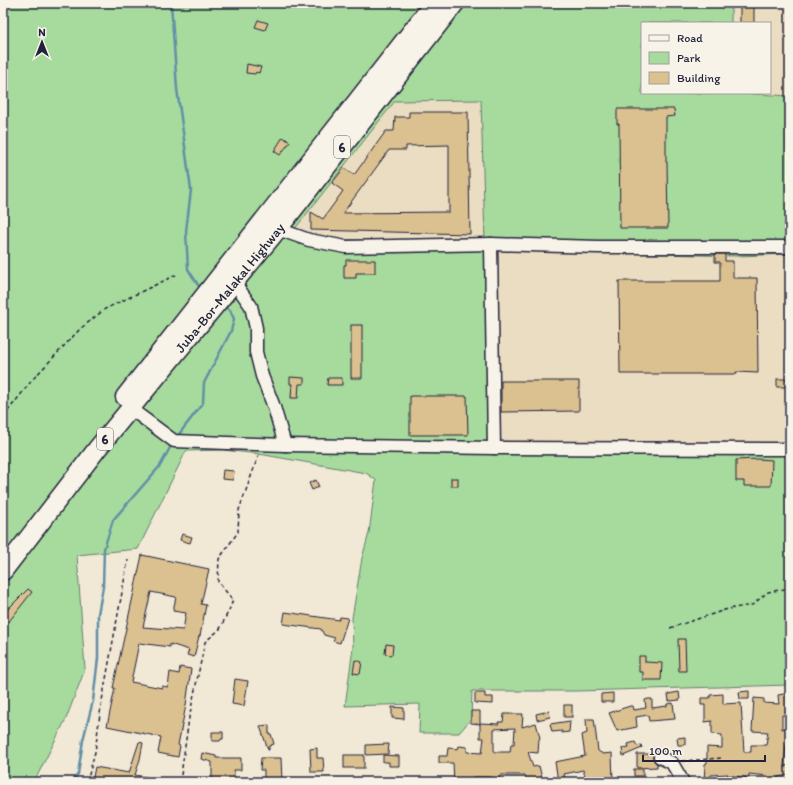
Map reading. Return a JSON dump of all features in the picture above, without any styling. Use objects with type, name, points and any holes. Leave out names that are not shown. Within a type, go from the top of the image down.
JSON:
[{"type":"highway","name":"Juba-Bor-Malakal Highway","points":[[227,284],[434,3]]},
{"type":"highway","name":"Juba-Bor-Malakal Highway","points":[[3,554],[205,308],[278,230],[454,3]]},
{"type":"highway","name":"Juba-Bor-Malakal Highway","points":[[3,571],[97,450],[131,409],[205,308]]},
{"type":"street","points":[[278,230],[308,240],[346,247],[491,244],[598,247],[790,247]]},
{"type":"street","points":[[491,244],[494,448]]},
{"type":"street","points":[[227,284],[251,306],[256,328],[256,352],[262,376],[274,407],[285,445]]},
{"type":"street","points":[[131,409],[174,441],[285,445],[494,448],[790,449]]},
{"type":"street","points":[[660,757],[672,763],[683,782]]},
{"type":"path","points":[[3,417],[33,379],[80,329],[105,309],[176,275]]},
{"type":"path","points":[[180,782],[189,718],[205,642],[220,629],[233,600],[218,582],[219,559],[238,532],[239,510],[259,454]]},
{"type":"path","points":[[87,782],[95,752],[101,706],[128,560]]},
{"type":"path","points":[[670,628],[728,609],[752,605],[768,592],[790,588]]},
{"type":"path","points":[[672,763],[689,760],[722,758]]},
{"type":"shaded area","points":[[731,3],[790,3],[790,96],[757,94],[771,94],[771,22],[731,22]]},
{"type":"shaded area","points":[[482,100],[485,242],[309,239],[294,230],[395,101]]},
{"type":"shaded area","points":[[494,250],[738,256],[790,254],[790,445],[496,445]]},
{"type":"green space","points":[[3,3],[731,3],[731,22],[641,22],[641,94],[757,94],[790,96],[790,254],[738,256],[494,250],[496,445],[790,445],[790,685],[577,691],[472,691],[471,719],[459,733],[419,733],[420,704],[345,706],[353,648],[352,618],[362,558],[369,533],[376,480],[366,473],[259,454],[223,450],[186,451],[138,549],[77,555],[85,669],[66,719],[34,782],[3,782]],"holes":[[[481,100],[485,242],[309,239],[294,230],[395,101]]]},
{"type":"building","points":[[740,4],[754,4],[754,22],[740,22]]},
{"type":"building","points":[[258,20],[268,23],[265,30],[255,27]]},
{"type":"building","points":[[247,64],[261,67],[259,73],[246,73]]},
{"type":"building","points":[[617,109],[674,109],[675,116],[666,117],[668,228],[620,228],[619,124],[617,124]]},
{"type":"building","points":[[409,112],[468,112],[470,234],[311,230],[311,212],[323,219],[343,191],[332,183],[344,168],[354,175],[386,131],[394,131],[395,117],[409,117]],"holes":[[[449,145],[449,212],[343,213],[389,150],[406,150],[406,146]]]},
{"type":"building","points":[[283,137],[290,142],[280,155],[274,151]]},
{"type":"building","points":[[715,254],[725,254],[725,261],[733,261],[733,278],[757,278],[758,373],[620,374],[619,281],[720,281],[720,262],[715,262]]},
{"type":"building","points":[[346,260],[375,260],[375,273],[356,273],[356,278],[344,278],[344,265],[346,265]]},
{"type":"building","points":[[351,325],[362,325],[362,378],[351,378]]},
{"type":"building","points":[[290,377],[304,378],[304,384],[299,384],[298,398],[291,398],[292,384],[290,384]]},
{"type":"building","points":[[328,378],[342,378],[342,385],[327,385]]},
{"type":"building","points":[[777,379],[790,379],[790,387],[777,387]]},
{"type":"building","points":[[501,381],[579,381],[579,411],[501,412]]},
{"type":"building","points":[[410,396],[467,396],[468,435],[410,435]]},
{"type":"building","points":[[736,460],[772,460],[771,486],[744,486],[744,481],[736,481]]},
{"type":"building","points":[[223,470],[234,471],[233,480],[222,479]]},
{"type":"building","points":[[451,478],[458,478],[458,486],[451,486]]},
{"type":"building","points":[[316,480],[319,487],[312,490],[309,483]]},
{"type":"building","points":[[182,534],[192,537],[190,543],[180,540]]},
{"type":"building","points":[[142,555],[209,569],[201,604],[206,605],[194,657],[187,655],[189,650],[170,644],[170,647],[139,643],[131,682],[162,688],[162,686],[168,687],[170,672],[179,674],[180,667],[191,669],[178,745],[180,746],[178,757],[158,753],[161,737],[107,726],[115,688],[113,688]],"holes":[[[151,592],[176,597],[173,611],[186,613],[183,630],[143,627]]]},
{"type":"building","points":[[28,589],[32,592],[3,629],[3,614]]},
{"type":"building","points":[[285,612],[339,620],[340,617],[348,618],[340,643],[333,641],[335,638],[324,635],[321,629],[283,624]]},
{"type":"building","points":[[678,639],[685,639],[686,671],[679,671]]},
{"type":"building","points":[[386,644],[393,645],[392,655],[385,654]]},
{"type":"building","points":[[639,656],[645,656],[645,662],[662,663],[661,680],[643,680],[643,672],[639,672]]},
{"type":"building","points":[[355,660],[362,662],[360,674],[353,673]]},
{"type":"building","points":[[235,679],[248,681],[244,706],[232,704]]},
{"type":"building","points":[[749,691],[749,699],[740,699],[739,692]]},
{"type":"building","points":[[679,692],[680,700],[669,701],[668,694]]},
{"type":"building","points":[[475,693],[485,693],[485,697],[493,697],[493,704],[475,703]]},
{"type":"building","points":[[613,693],[613,702],[601,702],[601,694]]},
{"type":"building","points":[[790,693],[790,716],[782,715],[782,729],[790,727],[790,744],[786,745],[784,766],[790,765],[790,775],[778,777],[777,782],[766,782],[767,776],[749,774],[749,778],[727,775],[728,774],[711,775],[710,782],[704,782],[705,764],[707,763],[707,747],[722,748],[722,735],[712,734],[712,721],[705,722],[705,705],[701,705],[701,698],[710,698],[710,695],[723,694],[723,704],[741,703],[744,752],[751,752],[751,745],[766,745],[768,732],[752,731],[754,698],[764,699],[764,703],[779,704],[778,695]]},
{"type":"building","points":[[652,699],[652,708],[667,706],[667,704],[673,703],[675,719],[649,721],[648,715],[636,717],[637,727],[617,731],[609,713],[630,706],[633,706],[634,710],[646,708],[645,700]]},
{"type":"building","points":[[564,705],[572,705],[572,717],[564,717]]},
{"type":"building","points":[[392,707],[404,708],[404,719],[392,718]]},
{"type":"building","points":[[471,711],[480,711],[480,724],[471,723]]},
{"type":"building","points":[[549,711],[550,717],[537,720],[536,714]]},
{"type":"building","points":[[504,714],[523,714],[522,727],[536,723],[540,738],[538,753],[528,752],[533,767],[539,766],[543,782],[526,782],[525,775],[501,775],[497,782],[493,781],[491,777],[474,777],[474,780],[454,782],[453,763],[439,763],[439,756],[447,756],[448,748],[458,749],[459,746],[467,747],[467,752],[482,753],[484,738],[480,738],[480,723],[499,724],[498,722],[503,722]],"holes":[[[515,728],[514,744],[511,744],[510,752],[495,752],[494,729]]]},
{"type":"building","points":[[586,719],[594,719],[598,751],[603,754],[612,753],[613,782],[587,782],[583,770],[564,774],[565,779],[558,781],[555,762],[585,756],[582,735],[587,733]]},
{"type":"building","points":[[570,721],[569,732],[552,732],[550,724]]},
{"type":"building","points":[[269,725],[269,734],[271,734],[274,744],[269,746],[268,750],[260,726]]},
{"type":"building","points":[[212,732],[223,732],[223,739],[220,741],[212,741]]},
{"type":"building","points":[[685,737],[685,745],[678,745],[677,738]]},
{"type":"building","points":[[139,742],[143,743],[135,775],[157,779],[156,782],[92,782],[95,767],[129,773]]},
{"type":"building","points":[[635,742],[637,746],[641,745],[642,748],[623,756],[622,748],[629,747],[628,744]]},
{"type":"building","points":[[389,744],[388,754],[366,755],[366,745]]},
{"type":"building","points":[[317,748],[317,758],[323,758],[324,772],[311,772],[310,749]]},
{"type":"building","points":[[202,753],[216,756],[216,758],[241,758],[241,770],[234,770],[234,780],[212,782],[212,762],[201,759]]},
{"type":"building","points":[[637,754],[653,754],[657,767],[637,768]]},
{"type":"building","points":[[344,755],[364,755],[364,768],[344,768]]},
{"type":"building","points":[[383,755],[399,756],[399,766],[389,766],[389,762],[383,762]]},
{"type":"building","points":[[261,758],[281,758],[282,781],[264,781],[264,770],[260,770]]},
{"type":"building","points":[[634,769],[643,769],[643,776],[634,776]]},
{"type":"waterway","points":[[171,3],[177,89],[191,190],[186,231],[188,269],[198,285],[202,288]]},
{"type":"waterway","points":[[176,438],[203,403],[204,383],[231,331],[234,319],[230,310],[223,305]]},
{"type":"waterway","points":[[72,782],[78,774],[83,740],[93,701],[98,658],[98,614],[103,587],[104,549],[113,520],[160,466],[172,444]]}]
